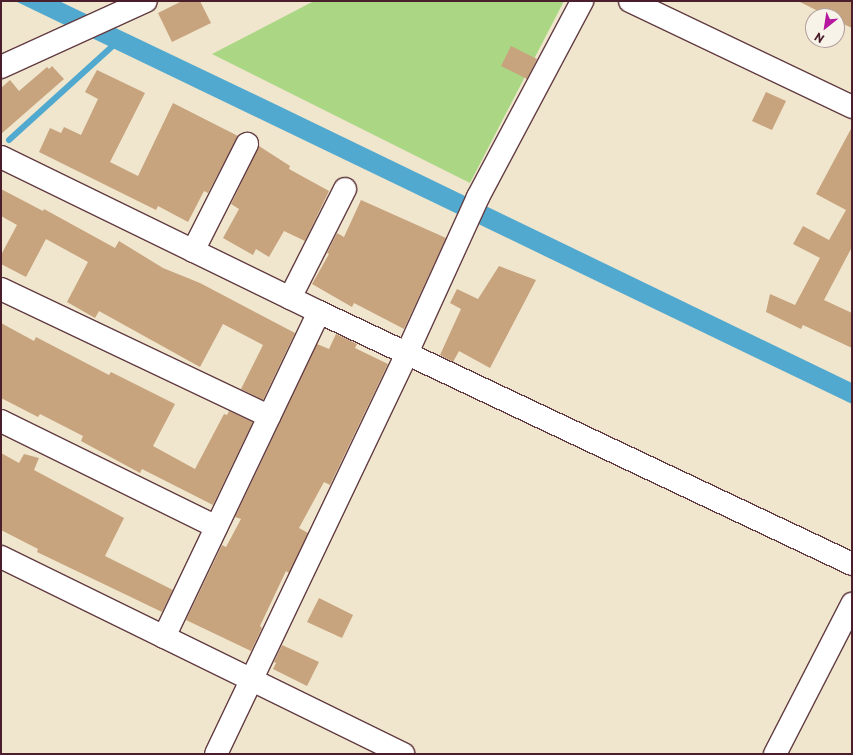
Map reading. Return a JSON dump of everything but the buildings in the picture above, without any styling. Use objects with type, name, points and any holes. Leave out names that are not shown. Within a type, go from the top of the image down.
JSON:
[{"type":"street","points":[[1,67],[66,36],[146,1]]},
{"type":"street","points":[[216,754],[408,353],[478,197],[582,1]]},
{"type":"street","points":[[630,1],[852,107]]},
{"type":"street","points":[[193,250],[247,144]]},
{"type":"street","points":[[6,166],[193,250],[319,312],[852,564]]},
{"type":"street","points":[[290,298],[345,189]]},
{"type":"street","points":[[1,289],[269,416]]},
{"type":"street","points":[[164,637],[319,312]]},
{"type":"street","points":[[1,421],[216,527]]},
{"type":"street","points":[[1,557],[403,754]]},
{"type":"street","points":[[775,754],[852,604]]},
{"type":"green space","points":[[314,1],[564,1],[470,183],[212,54]]},
{"type":"water","points":[[15,1],[59,1],[281,107],[852,383],[852,404]]},
{"type":"waterway","points":[[9,140],[116,43]]}]
